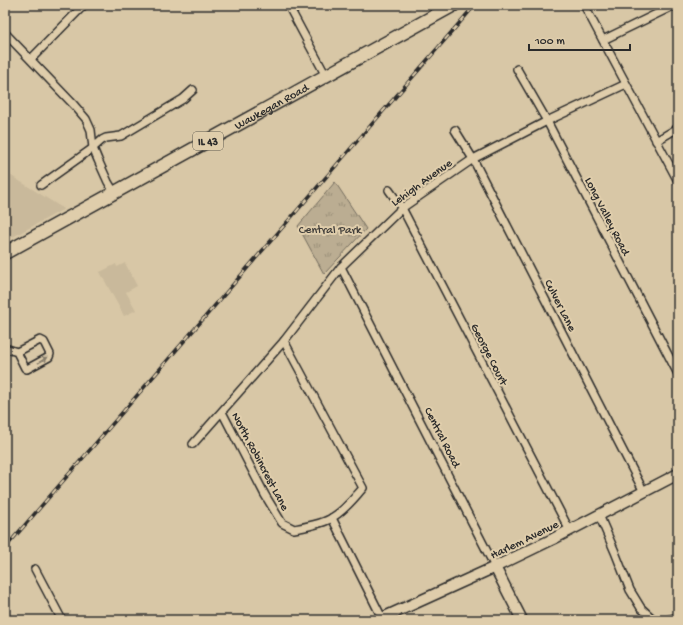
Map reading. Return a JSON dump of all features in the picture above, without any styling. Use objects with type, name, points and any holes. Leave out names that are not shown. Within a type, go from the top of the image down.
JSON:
[{"type":"main road","name":"Waukegan Road","points":[[5,253],[454,5]]},
{"type":"main road","name":"Harlem Avenue","points":[[380,619],[395,617],[570,531],[678,474]]},
{"type":"main road","name":"Central Road","points":[[495,567],[522,620]]},
{"type":"street","points":[[31,59],[84,5]]},
{"type":"street","points":[[288,5],[326,76]]},
{"type":"street","points":[[584,5],[678,181]]},
{"type":"street","points":[[603,40],[675,5]]},
{"type":"street","points":[[5,33],[86,119],[91,130],[93,148],[114,192]]},
{"type":"street","name":"Long Valley Road","points":[[517,69],[547,121],[678,374]]},
{"type":"street","name":"Lehigh Avenue","points":[[193,444],[284,341],[341,267],[402,208],[473,158],[626,84]]},
{"type":"street","points":[[42,184],[106,138],[121,136],[183,99],[193,90]]},
{"type":"street","points":[[656,141],[678,128]]},
{"type":"street","name":"Culver Lane","points":[[455,130],[473,158],[644,492]]},
{"type":"street","name":"George Court","points":[[389,190],[402,208],[570,531]]},
{"type":"street","name":"Central Road","points":[[341,267],[495,567]]},
{"type":"street","points":[[5,348],[17,352],[25,368],[27,369],[49,357],[50,354],[44,342],[40,340],[17,352]]},
{"type":"street","points":[[284,341],[363,488],[347,506],[332,518],[380,619]]},
{"type":"street","name":"North Robincrest Lane","points":[[222,412],[282,523],[294,530],[332,518]]},
{"type":"street","points":[[599,516],[630,590],[641,608],[654,620]]},
{"type":"street","points":[[35,569],[62,620]]},
{"type":"street","points":[[667,620],[678,617]]},
{"type":"shaded area","points":[[5,172],[64,209],[5,241]]},
{"type":"shaded area","points":[[125,263],[137,286],[126,292],[136,310],[124,316],[100,272],[116,264],[117,267]]},
{"type":"green space","name":"Central Park","points":[[335,182],[366,229],[324,274],[298,226]]},
{"type":"railway","points":[[5,548],[475,5]]}]
